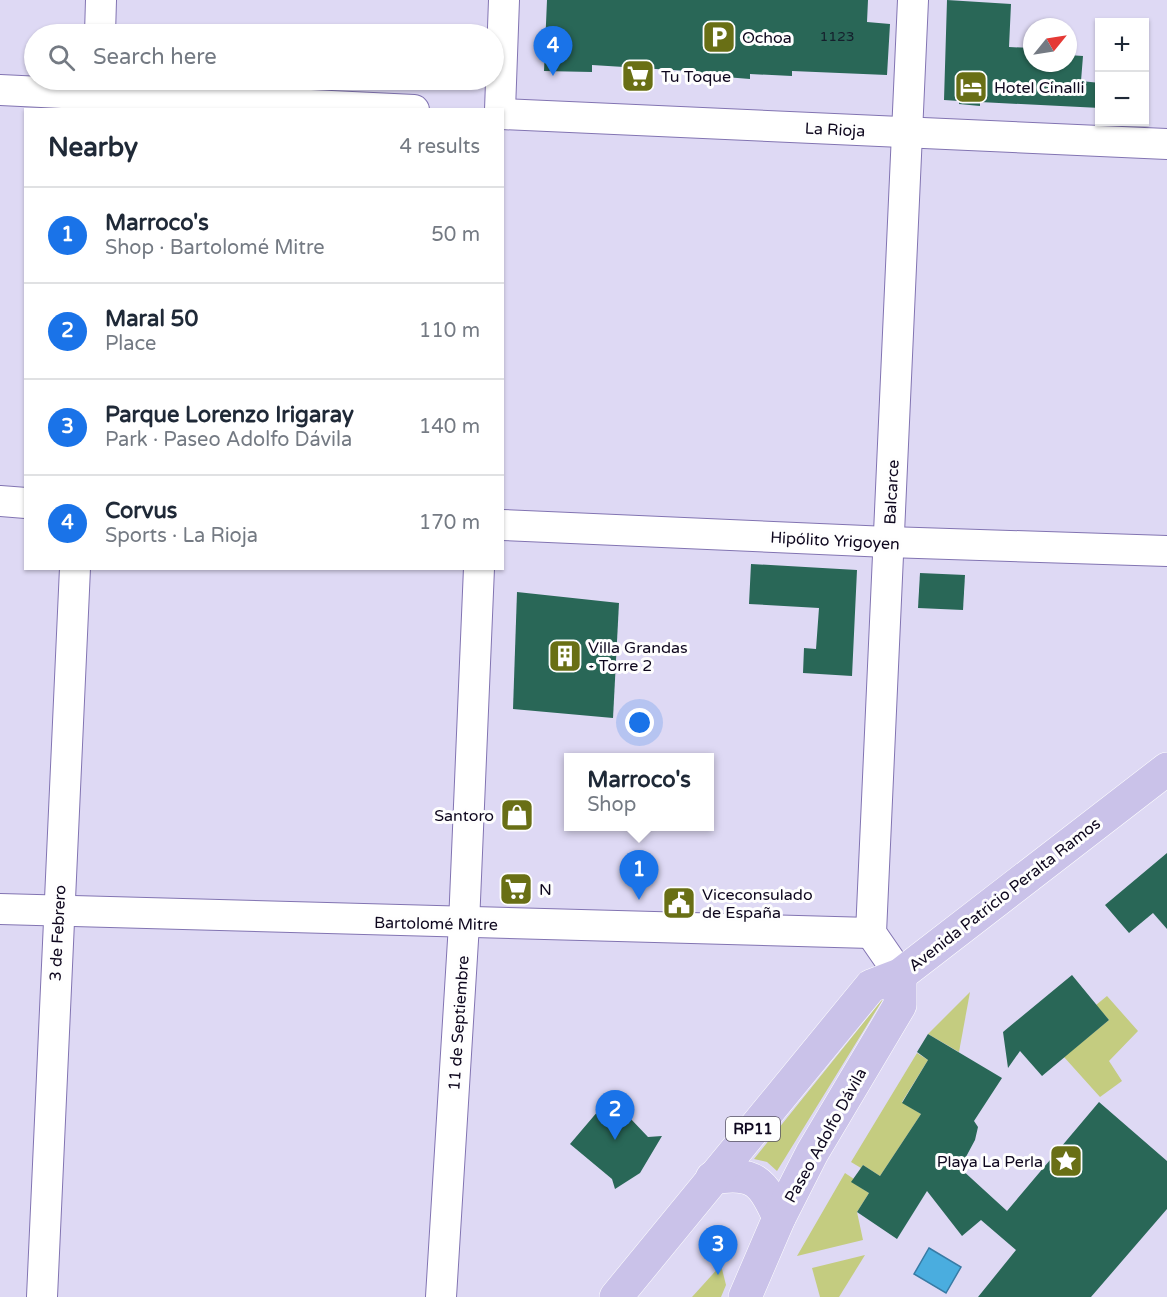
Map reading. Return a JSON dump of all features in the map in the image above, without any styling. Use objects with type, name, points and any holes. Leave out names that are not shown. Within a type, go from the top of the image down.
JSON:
[{"type":"main road","name":"Avenida Patricio Peralta Ramos","points":[[616,1297],[872,986],[900,975],[1167,769]]},
{"type":"main road","name":"Paseo Adolfo Dávila","points":[[745,1297],[779,1218],[812,1154],[900,1005],[900,975]]},
{"type":"main road","points":[[712,1178],[741,1175],[753,1179],[764,1186],[779,1218]]},
{"type":"street","points":[[100,24],[101,0]]},
{"type":"street","points":[[503,24],[504,0]]},
{"type":"street","name":"Balcarce","points":[[871,933],[913,0]]},
{"type":"street","points":[[0,90],[372,108]]},
{"type":"street","points":[[500,108],[501,90]]},
{"type":"street","name":"La Rioja","points":[[504,114],[1167,144]]},
{"type":"street","points":[[0,501],[24,503]]},
{"type":"street","name":"Hipólito Yrigoyen","points":[[504,525],[888,542],[1167,551]]},
{"type":"street","name":"3 de Febrero","points":[[42,1297],[57,913],[75,570]]},
{"type":"street","name":"11 de Septiembre","points":[[441,1297],[464,924],[479,570]]},
{"type":"street","name":"Bartolomé Mitre","points":[[0,909],[57,913],[871,933]]},
{"type":"street","points":[[871,933],[900,975]]},
{"type":"green space","points":[[970,992],[959,1052],[928,1034]]},
{"type":"green space","points":[[885,996],[777,1171],[767,1162],[754,1159]]},
{"type":"green space","points":[[1107,996],[1138,1031],[1109,1061],[1122,1081],[1100,1097],[1064,1057],[1109,1020],[1096,1005]]},
{"type":"green space","points":[[917,1053],[928,1060],[902,1102],[921,1114],[880,1176],[863,1165],[861,1168],[851,1162]]},
{"type":"green space","points":[[845,1173],[854,1179],[852,1182],[869,1193],[857,1212],[863,1240],[797,1256]]},
{"type":"green space","points":[[865,1255],[839,1297],[820,1297],[812,1268]]},
{"type":"green space","points":[[721,1265],[726,1285],[721,1297],[692,1297]]},
{"type":"water","points":[[929,1248],[961,1267],[946,1293],[914,1274]]},
{"type":"building","points":[[547,0],[868,0],[867,22],[890,24],[887,75],[792,71],[792,76],[750,74],[750,79],[688,74],[688,71],[592,65],[592,72],[544,71]]},
{"type":"building","points":[[947,0],[1011,4],[1009,47],[1023,48],[1023,72],[1077,72],[1077,56],[1083,56],[1081,81],[1095,82],[1095,108],[980,102],[980,106],[944,100]]},
{"type":"building","points":[[751,564],[857,570],[852,676],[803,673],[804,648],[816,649],[819,608],[749,604]]},
{"type":"building","points":[[920,573],[965,575],[963,610],[918,608]]},
{"type":"building","name":"Villa Grandas - Torre 2","points":[[517,592],[619,603],[613,718],[513,709]]},
{"type":"building","points":[[1167,853],[1167,929],[1153,913],[1129,933],[1105,905]]},
{"type":"building","points":[[1072,975],[1109,1020],[1042,1076],[1020,1051],[1008,1068],[1003,1032]]},
{"type":"building","points":[[928,1034],[1002,1078],[974,1121],[978,1127],[975,1140],[960,1168],[1007,1211],[1099,1102],[1167,1161],[1167,1209],[1091,1297],[978,1297],[1016,1250],[981,1220],[962,1236],[927,1191],[897,1239],[857,1212],[869,1193],[851,1182],[863,1165],[880,1176],[921,1114],[902,1103],[928,1060],[917,1052]]},
{"type":"building","points":[[610,1097],[648,1137],[662,1136],[640,1173],[615,1189],[612,1179],[570,1144]]},
{"type":"place","name":"Ochoa","points":[[719,37]]},
{"type":"place","name":"Corvus","points":[[553,76]]},
{"type":"place","name":"Tu Toque","points":[[638,76]]},
{"type":"place","name":"Hotel Cinalli","points":[[971,87]]},
{"type":"place","name":"Villa Grandas - Torre 2","points":[[565,656]]},
{"type":"place","name":"Santoro","points":[[517,815]]},
{"type":"place","name":"N","points":[[516,889]]},
{"type":"place","name":"Marroco's","points":[[639,900]]},
{"type":"place","name":"Viceconsulado de España","points":[[679,903]]},
{"type":"place","name":"Maral 50","points":[[615,1140]]},
{"type":"place","name":"Playa La Perla","points":[[1066,1161]]},
{"type":"place","name":"Parque Lorenzo Irigaray","points":[[718,1275]]}]
